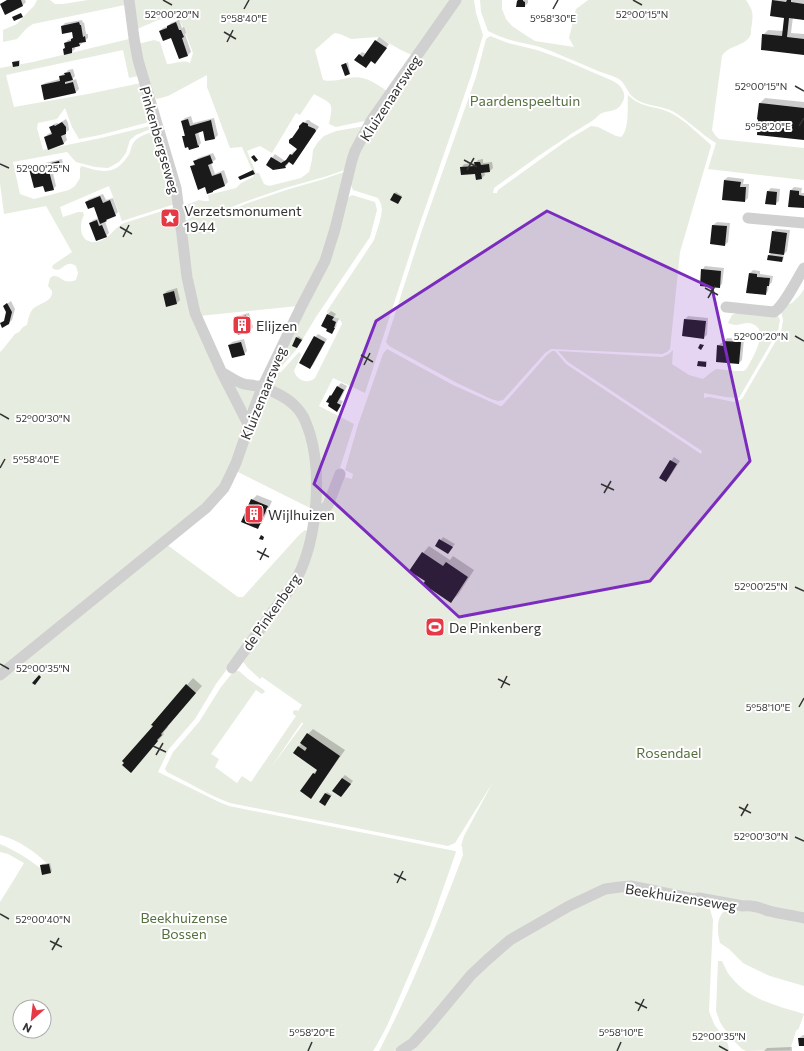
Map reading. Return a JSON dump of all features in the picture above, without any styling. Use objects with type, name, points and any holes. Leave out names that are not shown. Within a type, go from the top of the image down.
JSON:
[{"type":"street","name":"Pinkenbergseweg","points":[[129,0],[138,60],[176,188],[187,277],[194,313],[248,424]]},
{"type":"street","name":"Kluizenaarsweg","points":[[0,675],[206,508],[224,488],[236,463],[248,424],[262,388],[324,261],[331,243],[355,151],[371,121],[456,0]]},
{"type":"street","points":[[748,218],[804,223]]},
{"type":"street","points":[[726,307],[774,312],[778,310],[804,268]]},
{"type":"street","points":[[221,371],[238,382],[262,388]]},
{"type":"street","name":"de Pinkenberg","points":[[232,668],[297,578],[305,559],[312,533],[315,510],[317,480],[316,464],[313,446],[305,419],[301,411],[293,403],[262,388]]},
{"type":"street","points":[[315,510],[321,510],[328,505],[340,474]]},
{"type":"street","name":"Beekhuizenseweg","points":[[401,1051],[413,1043],[471,975],[510,940],[569,906],[605,889],[636,887],[694,899],[699,898],[761,908],[768,911],[804,918]]},
{"type":"highlighted area","points":[[547,211],[712,288],[750,461],[650,581],[459,617],[314,484],[376,321]]},
{"type":"green space","points":[[37,0],[50,0],[55,4],[63,4],[88,0],[125,0],[125,5],[33,24],[17,39],[3,42],[3,30],[17,24],[34,6]]},
{"type":"green space","points":[[133,0],[451,0],[414,56],[378,37],[351,39],[335,33],[315,50],[323,80],[332,81],[354,77],[360,78],[374,83],[388,92],[369,120],[336,127],[329,124],[331,108],[329,103],[314,94],[300,115],[296,113],[272,153],[260,146],[247,151],[256,173],[259,173],[264,184],[269,186],[301,178],[309,172],[313,150],[324,136],[336,131],[365,126],[345,170],[285,188],[224,210],[208,214],[192,214],[183,219],[181,207],[199,200],[209,201],[208,195],[236,188],[241,183],[253,177],[255,173],[252,170],[242,147],[230,148],[207,87],[207,75],[168,96],[157,99],[151,95],[138,44],[154,40],[160,42],[167,64],[181,62],[190,63],[193,53],[184,29],[177,20],[167,18],[158,20],[135,30]]},
{"type":"green space","points":[[461,0],[474,0],[476,13],[483,35],[471,76],[418,229],[365,393],[333,378],[319,406],[354,424],[340,468],[325,504],[320,508],[308,419],[268,383],[274,371],[281,372],[299,352],[301,355],[294,371],[295,374],[300,379],[306,381],[315,378],[342,324],[341,321],[327,313],[327,311],[374,240],[380,221],[382,210],[378,198],[353,190],[350,183],[355,161],[369,132]]},
{"type":"green space","points":[[480,0],[502,0],[502,9],[506,19],[512,26],[535,41],[574,47],[569,38],[576,9],[588,0],[746,0],[752,14],[751,34],[749,38],[741,44],[729,49],[722,56],[712,130],[719,139],[804,148],[804,180],[708,169],[716,143],[685,119],[674,112],[649,105],[634,98],[622,82],[617,78],[540,47],[511,40],[488,31],[481,12]]},
{"type":"green space","name":"Paardenspeeltuin","points":[[490,36],[562,59],[613,81],[621,87],[624,93],[624,100],[617,109],[599,115],[494,188],[493,193],[497,193],[498,190],[566,141],[591,126],[598,127],[621,137],[626,129],[628,118],[628,95],[638,103],[671,113],[681,119],[711,146],[680,252],[670,349],[662,354],[551,349],[545,353],[503,400],[498,401],[455,382],[389,346],[386,342],[422,230],[476,77],[486,39]]},
{"type":"green space","points":[[129,39],[138,76],[129,78],[123,50],[6,75],[14,107],[141,83],[153,121],[79,139],[72,127],[65,108],[57,119],[38,123],[37,128],[43,150],[154,125],[155,127],[136,135],[130,140],[126,153],[119,162],[108,168],[95,167],[76,162],[67,152],[13,162],[20,194],[34,199],[69,190],[75,186],[80,178],[81,166],[101,171],[113,170],[123,162],[138,138],[156,131],[175,204],[122,221],[109,186],[60,207],[63,217],[78,212],[83,212],[84,215],[81,224],[82,233],[87,240],[96,242],[107,237],[124,223],[175,207],[184,277],[244,428],[233,462],[213,496],[0,672],[0,352],[15,334],[27,325],[29,315],[32,310],[50,298],[52,291],[48,286],[50,278],[56,276],[65,281],[71,281],[76,280],[78,273],[76,266],[72,264],[66,265],[59,270],[52,268],[53,265],[72,252],[46,206],[4,214],[0,183],[0,68],[33,62]]},
{"type":"green space","points":[[344,172],[328,243],[298,306],[199,316],[184,222],[193,216],[208,216],[224,213],[286,190]]},
{"type":"green space","points":[[352,195],[375,202],[377,210],[370,237],[316,317],[296,350],[281,367],[276,364],[346,199]]},
{"type":"green space","name":"Rosendael","points":[[804,289],[804,914],[626,883],[509,938],[403,1046],[394,1051],[379,1051],[413,979],[444,905],[463,855],[461,846],[464,836],[493,782],[455,843],[448,846],[230,803],[167,772],[165,769],[173,752],[199,722],[221,687],[233,672],[239,671],[265,692],[262,694],[256,690],[211,754],[219,759],[215,767],[237,783],[242,776],[251,782],[296,716],[293,714],[293,711],[298,711],[302,705],[262,677],[260,679],[241,659],[300,578],[318,514],[344,477],[352,479],[353,474],[345,470],[358,425],[383,354],[387,349],[453,385],[502,406],[547,355],[552,351],[555,351],[566,364],[701,454],[702,451],[568,362],[558,351],[662,357],[669,354],[673,350],[672,364],[689,375],[703,379],[716,369],[744,371],[756,350],[759,343],[759,330],[756,326],[749,323],[737,325],[728,323],[732,315],[741,311],[778,316],[780,320],[778,331],[739,398],[704,393],[704,398],[709,397],[734,402],[742,399],[781,332],[783,320],[781,311],[785,305],[792,303]],"holes":[[[302,722],[303,724],[270,769]]]},
{"type":"green space","points":[[230,380],[256,389],[249,409],[245,409]]},
{"type":"green space","points":[[269,393],[298,413],[311,446],[312,509],[236,471],[264,394]]},
{"type":"green space","name":"Beekhuizense Bossen","points":[[305,530],[309,532],[296,576],[216,684],[195,719],[169,749],[158,772],[229,806],[456,852],[430,926],[387,1026],[373,1051],[0,1051],[0,902],[24,863],[8,854],[0,852],[0,844],[23,856],[44,871],[49,865],[26,847],[14,840],[0,835],[0,678],[166,544],[238,597],[243,597],[300,534]]},
{"type":"green space","points":[[624,889],[704,902],[710,909],[713,920],[709,1011],[714,1024],[728,1044],[729,1051],[408,1051],[473,977],[512,943],[594,897]]},
{"type":"green space","points":[[730,908],[804,921],[804,986],[770,976],[743,963],[729,949],[720,943],[718,933],[719,918],[725,910]]},
{"type":"green space","points":[[718,961],[722,961],[726,970],[738,985],[755,997],[774,1005],[804,1014],[799,1028],[796,1031],[790,1050],[746,1051],[734,1041],[720,1022],[716,1011]]},
{"type":"building","points":[[7,0],[21,0],[23,6],[5,15],[0,4]]},
{"type":"building","points":[[518,0],[523,0],[525,2],[525,7],[516,7]]},
{"type":"building","points":[[772,0],[786,2],[787,0],[791,0],[791,2],[804,4],[804,20],[789,18],[787,37],[804,39],[804,55],[761,50],[762,34],[782,36],[784,18],[770,16]]},
{"type":"building","points":[[21,13],[23,17],[14,21],[12,17]]},
{"type":"building","points":[[79,22],[86,42],[79,43],[80,46],[72,48],[72,53],[64,55],[64,43],[71,41],[73,38],[72,32],[62,34],[61,26]]},
{"type":"building","points":[[176,22],[184,37],[182,38],[188,56],[179,59],[171,38],[163,41],[159,31]]},
{"type":"building","points":[[375,40],[387,48],[375,64],[371,61],[366,68],[354,60],[359,54],[363,57]]},
{"type":"building","points":[[19,61],[19,66],[13,67],[12,62]]},
{"type":"building","points":[[346,63],[350,74],[345,76],[341,65]]},
{"type":"building","points":[[70,72],[73,80],[65,82],[65,84],[73,82],[76,93],[44,100],[41,85],[60,81],[59,76]]},
{"type":"building","points":[[759,103],[804,108],[804,140],[757,135]]},
{"type":"building","points":[[188,119],[190,126],[211,120],[215,139],[205,141],[203,131],[195,134],[199,147],[189,150],[188,147],[185,148],[182,136],[185,136],[181,121]]},
{"type":"building","points":[[62,122],[66,127],[66,134],[61,136],[64,144],[48,150],[44,137],[52,134],[49,127],[55,126]]},
{"type":"building","points":[[303,122],[308,124],[308,126],[316,131],[293,165],[289,162],[285,166],[286,168],[273,170],[266,165],[271,157],[281,163],[286,160],[290,154],[292,155],[297,149],[289,143],[289,140]]},
{"type":"building","points":[[210,155],[213,163],[208,165],[212,176],[221,173],[225,186],[207,194],[205,187],[198,190],[190,166],[195,165],[193,161]]},
{"type":"building","points":[[254,155],[258,160],[255,162],[251,157]]},
{"type":"building","points":[[59,161],[61,168],[49,171],[54,190],[45,192],[43,186],[34,188],[29,169]]},
{"type":"building","points":[[474,162],[480,162],[481,165],[489,164],[490,172],[481,173],[482,179],[476,180],[475,174],[461,175],[460,167],[475,166]]},
{"type":"building","points":[[253,170],[255,174],[240,180],[238,177]]},
{"type":"building","points":[[724,180],[741,182],[740,187],[746,187],[745,202],[722,200]]},
{"type":"building","points":[[790,190],[799,191],[799,195],[804,196],[804,208],[788,207]]},
{"type":"building","points":[[767,191],[777,192],[776,205],[765,204]]},
{"type":"building","points":[[394,193],[402,197],[398,204],[390,200]]},
{"type":"building","points":[[100,196],[103,203],[110,200],[116,216],[100,224],[94,207],[88,209],[85,202]]},
{"type":"building","points":[[97,220],[99,226],[102,225],[107,237],[96,241],[89,223]]},
{"type":"building","points":[[712,225],[727,226],[725,246],[710,244]]},
{"type":"building","points":[[772,231],[787,233],[784,255],[769,253]]},
{"type":"building","points":[[768,255],[783,257],[782,262],[767,260]]},
{"type":"building","points":[[701,269],[721,271],[720,288],[700,286]]},
{"type":"building","points":[[749,273],[757,274],[757,277],[770,278],[766,295],[746,293]]},
{"type":"building","points":[[174,291],[177,304],[166,307],[163,294]]},
{"type":"building","points":[[7,303],[12,312],[9,324],[2,328],[0,323],[4,321],[6,312],[3,306]]},
{"type":"building","points":[[327,314],[334,317],[332,320],[336,322],[332,334],[321,326]]},
{"type":"building","name":"Elijzen","points":[[246,315],[251,331],[238,335],[233,319]]},
{"type":"building","points":[[684,319],[706,321],[704,339],[682,336]]},
{"type":"building","points":[[314,336],[325,342],[310,369],[299,363]]},
{"type":"building","points":[[296,337],[302,340],[297,348],[292,346]]},
{"type":"building","points":[[723,341],[741,342],[739,364],[716,362],[717,345],[723,346]]},
{"type":"building","points":[[241,342],[245,355],[232,358],[228,345]]},
{"type":"building","points":[[700,344],[704,345],[701,350],[698,348]]},
{"type":"building","points":[[698,361],[706,362],[706,367],[697,366]]},
{"type":"building","points":[[337,386],[344,390],[337,403],[341,405],[337,412],[328,406],[329,403],[326,402]]},
{"type":"building","points":[[670,460],[677,464],[666,482],[659,478]]},
{"type":"building","name":"Wijlhuizen","points":[[251,499],[268,506],[258,529],[241,522]]},
{"type":"building","points":[[261,535],[264,537],[263,540],[259,539]]},
{"type":"building","points":[[439,539],[453,547],[448,554],[435,546]]},
{"type":"building","points":[[422,552],[443,566],[446,562],[468,577],[451,603],[423,584],[425,581],[409,571]]},
{"type":"building","points":[[39,675],[41,677],[35,685],[32,683]]},
{"type":"building","points":[[186,684],[196,693],[161,734],[162,735],[157,740],[158,741],[131,773],[122,765],[124,763],[122,761],[153,726],[151,725]]},
{"type":"building","points":[[307,733],[340,756],[311,799],[300,791],[313,773],[315,774],[317,770],[293,753],[298,746],[305,751],[307,748],[300,743]]},
{"type":"building","points":[[342,778],[351,784],[341,797],[332,791]]},
{"type":"building","points":[[325,793],[331,796],[325,806],[319,802]]},
{"type":"building","points":[[49,864],[51,873],[42,875],[40,865]]},
{"type":"building","points":[[798,1038],[804,1038],[804,1046],[799,1046]]},
{"type":"place","name":"Verzetsmonument 1944","points":[[170,218]]},
{"type":"place","name":"Elijzen","points":[[242,325]]},
{"type":"place","name":"Wijlhuizen","points":[[254,514]]},
{"type":"place","name":"De Pinkenberg","points":[[435,627]]}]
